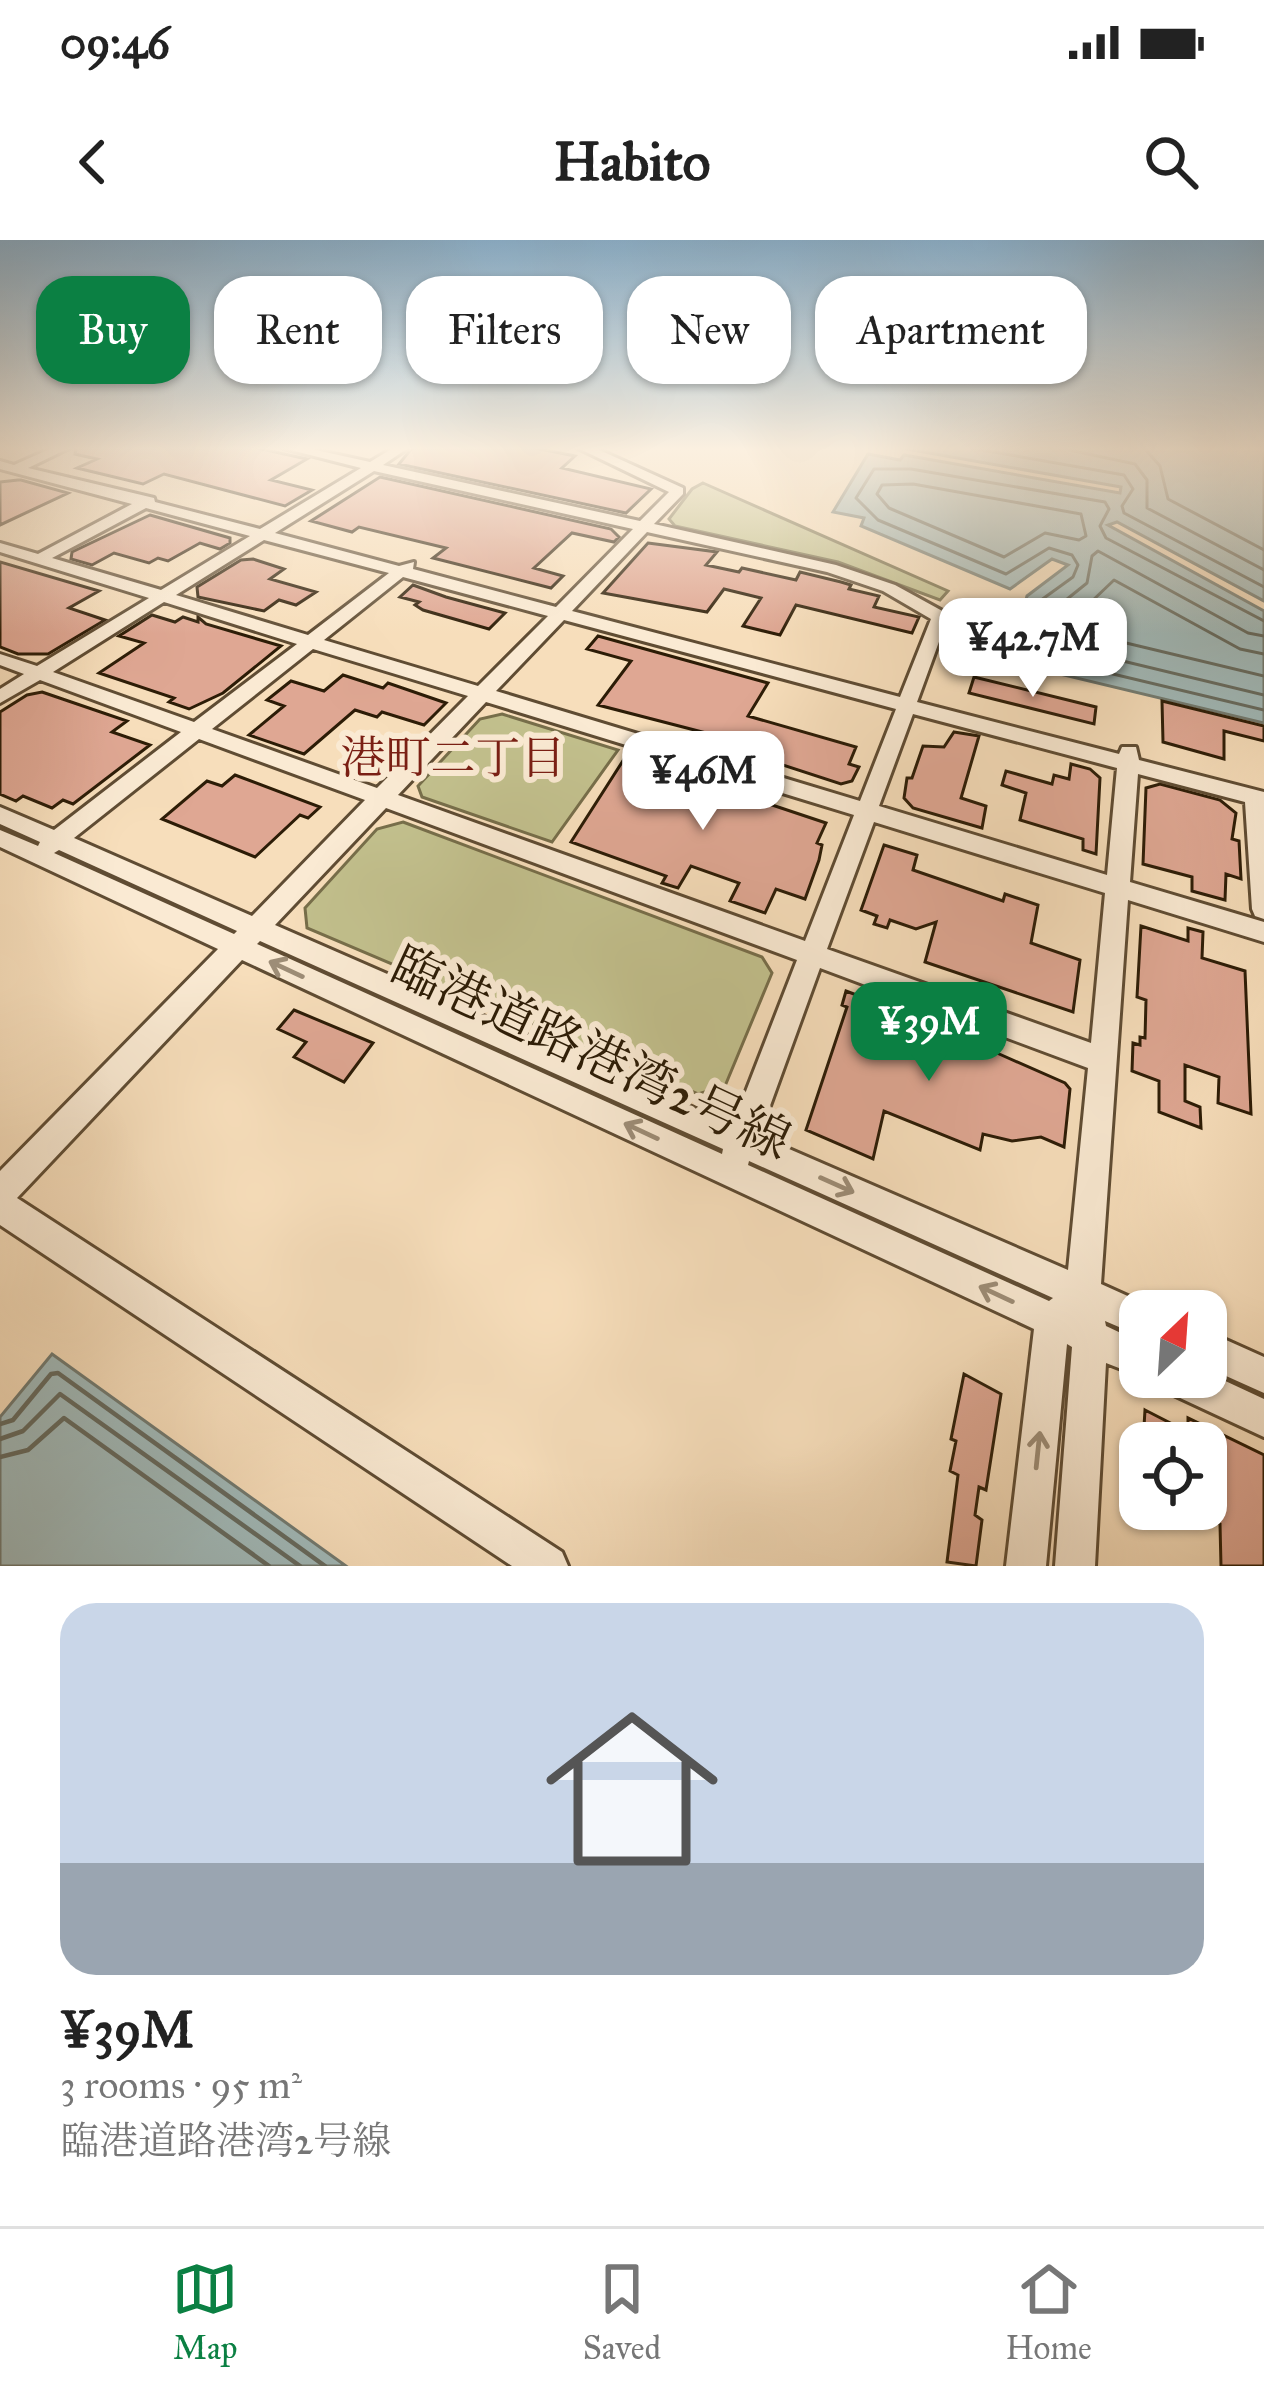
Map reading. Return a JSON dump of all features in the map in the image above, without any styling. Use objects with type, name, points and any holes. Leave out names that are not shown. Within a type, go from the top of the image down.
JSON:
[{"type":"street","points":[[39,559],[132,510]]},
{"type":"street","points":[[189,510],[1261,794],[1264,909]]},
{"type":"street","points":[[0,697],[302,510]]},
{"type":"street","points":[[571,510],[831,568],[931,608],[940,621],[735,1158]]},
{"type":"street","points":[[0,1193],[660,510]]},
{"type":"street","points":[[0,547],[1264,932]]},
{"type":"street","points":[[47,848],[406,567]]},
{"type":"street","points":[[0,659],[1102,1060]]},
{"type":"street","points":[[1082,1563],[1090,1337],[1084,1294],[1129,757]]},
{"type":"street","name":"臨港道路港湾2号線","points":[[0,815],[47,848],[735,1158],[1119,1350]]},
{"type":"street","name":"臨港道路港湾2号線","points":[[0,838],[47,848]]},
{"type":"street","name":"臨港道路港湾2号線","points":[[735,1158],[1119,1310]]},
{"type":"street","points":[[0,1206],[548,1566]]},
{"type":"street","points":[[1026,1566],[1052,1320],[1084,1294]]},
{"type":"street","points":[[1227,1358],[1264,1375]]},
{"type":"street","points":[[1221,1398],[1264,1418]]},
{"type":"shaded area","points":[[676,510],[764,510],[948,591],[940,600],[838,562],[675,526],[669,519]]},
{"type":"shaded area","points":[[502,714],[618,750],[552,842],[422,797],[418,786],[480,719]]},
{"type":"shaded area","points":[[403,822],[762,957],[772,973],[725,1086],[698,1094],[307,928],[305,908],[377,829]]},
{"type":"water","points":[[1264,510],[1264,601],[1117,522],[1108,525],[1264,611],[1264,723],[1010,662],[1027,596],[1068,565],[1052,559],[1010,589],[861,526],[864,518],[833,512]]},
{"type":"water","points":[[52,1354],[346,1566],[0,1566],[0,1417]]},
{"type":"building","points":[[0,510],[32,510],[0,525]]},
{"type":"building","points":[[328,510],[526,510],[611,529],[619,537],[614,542],[572,533],[534,568],[563,576],[551,588],[433,558],[446,548],[311,521]]},
{"type":"building","points":[[150,515],[230,538],[230,543],[220,549],[200,543],[168,561],[158,558],[149,563],[114,553],[92,565],[71,559],[72,552]]},
{"type":"building","points":[[648,543],[717,552],[706,565],[739,572],[742,568],[796,580],[800,572],[841,582],[851,585],[849,589],[879,596],[874,607],[919,617],[912,633],[796,605],[780,635],[743,626],[761,598],[724,589],[707,612],[603,593]]},
{"type":"building","points":[[241,560],[284,569],[270,579],[316,592],[296,605],[279,600],[264,611],[198,597],[197,587]]},
{"type":"building","points":[[0,562],[99,591],[69,608],[105,620],[48,654],[18,654],[0,647]]},
{"type":"building","points":[[413,585],[505,613],[489,629],[423,610],[415,605],[419,602],[400,597]]},
{"type":"building","points":[[152,615],[175,622],[183,617],[198,622],[198,617],[206,624],[281,646],[223,693],[189,709],[169,702],[174,698],[99,673],[144,643],[119,636]]},
{"type":"building","points":[[598,636],[768,683],[748,716],[856,747],[849,764],[859,767],[852,781],[841,784],[737,750],[741,742],[598,705],[631,661],[587,649]]},
{"type":"building","points":[[343,675],[383,688],[388,683],[446,703],[424,725],[382,712],[377,717],[355,710],[304,754],[249,735],[284,706],[267,700],[291,681],[324,691]]},
{"type":"building","points":[[974,677],[1096,707],[1094,724],[969,693]]},
{"type":"building","points":[[42,692],[127,721],[112,732],[150,745],[73,804],[63,800],[52,808],[23,796],[16,801],[0,794],[0,712],[27,695]]},
{"type":"building","points":[[1162,701],[1264,726],[1264,741],[1224,731],[1224,759],[1163,742]]},
{"type":"building","points":[[954,732],[979,736],[961,798],[986,806],[982,828],[913,808],[904,798],[907,778],[912,778],[923,746],[944,747]]},
{"type":"building","points":[[626,756],[826,823],[805,899],[776,889],[765,913],[730,901],[739,883],[691,866],[678,888],[662,883],[666,876],[571,842]]},
{"type":"building","points":[[1071,764],[1090,769],[1100,778],[1096,854],[1083,850],[1083,839],[1020,820],[1026,793],[1002,785],[1006,771],[1052,784],[1054,775],[1069,779]]},
{"type":"building","points":[[235,775],[320,807],[308,818],[300,815],[255,857],[162,819],[207,781],[222,786]]},
{"type":"building","points":[[1160,784],[1220,800],[1236,813],[1232,839],[1239,841],[1241,879],[1226,874],[1225,900],[1192,891],[1192,877],[1143,864],[1146,788]]},
{"type":"building","points":[[884,845],[917,855],[913,870],[1003,901],[1005,894],[1038,905],[1031,943],[1080,960],[1073,1012],[925,962],[936,922],[916,929],[890,920],[887,928],[874,924],[877,916],[861,910]]},
{"type":"building","points":[[1141,926],[1188,941],[1188,928],[1203,932],[1202,958],[1245,971],[1251,1114],[1218,1103],[1219,1077],[1185,1065],[1185,1101],[1200,1107],[1201,1128],[1159,1112],[1159,1081],[1132,1071],[1133,1043],[1140,1045],[1140,1037],[1145,1038],[1146,1000],[1137,997]]},
{"type":"building","points":[[846,991],[998,1049],[997,1053],[1065,1083],[1070,1089],[1064,1147],[1041,1137],[1012,1141],[983,1134],[980,1150],[884,1111],[873,1159],[806,1130],[847,1007],[842,1005]]},
{"type":"building","points":[[294,1010],[373,1043],[344,1082],[294,1057],[306,1042],[278,1029]]},
{"type":"building","points":[[964,1374],[1001,1394],[986,1490],[979,1487],[975,1515],[982,1520],[976,1566],[947,1562],[958,1475],[950,1471],[956,1441],[951,1439]]},
{"type":"building","points":[[1145,1410],[1168,1422],[1144,1422]]},
{"type":"building","points":[[1227,1437],[1264,1455],[1264,1566],[1221,1566],[1220,1530],[1227,1530]]},
{"type":"district","name":"港町二丁目","points":[[453,757]]}]
